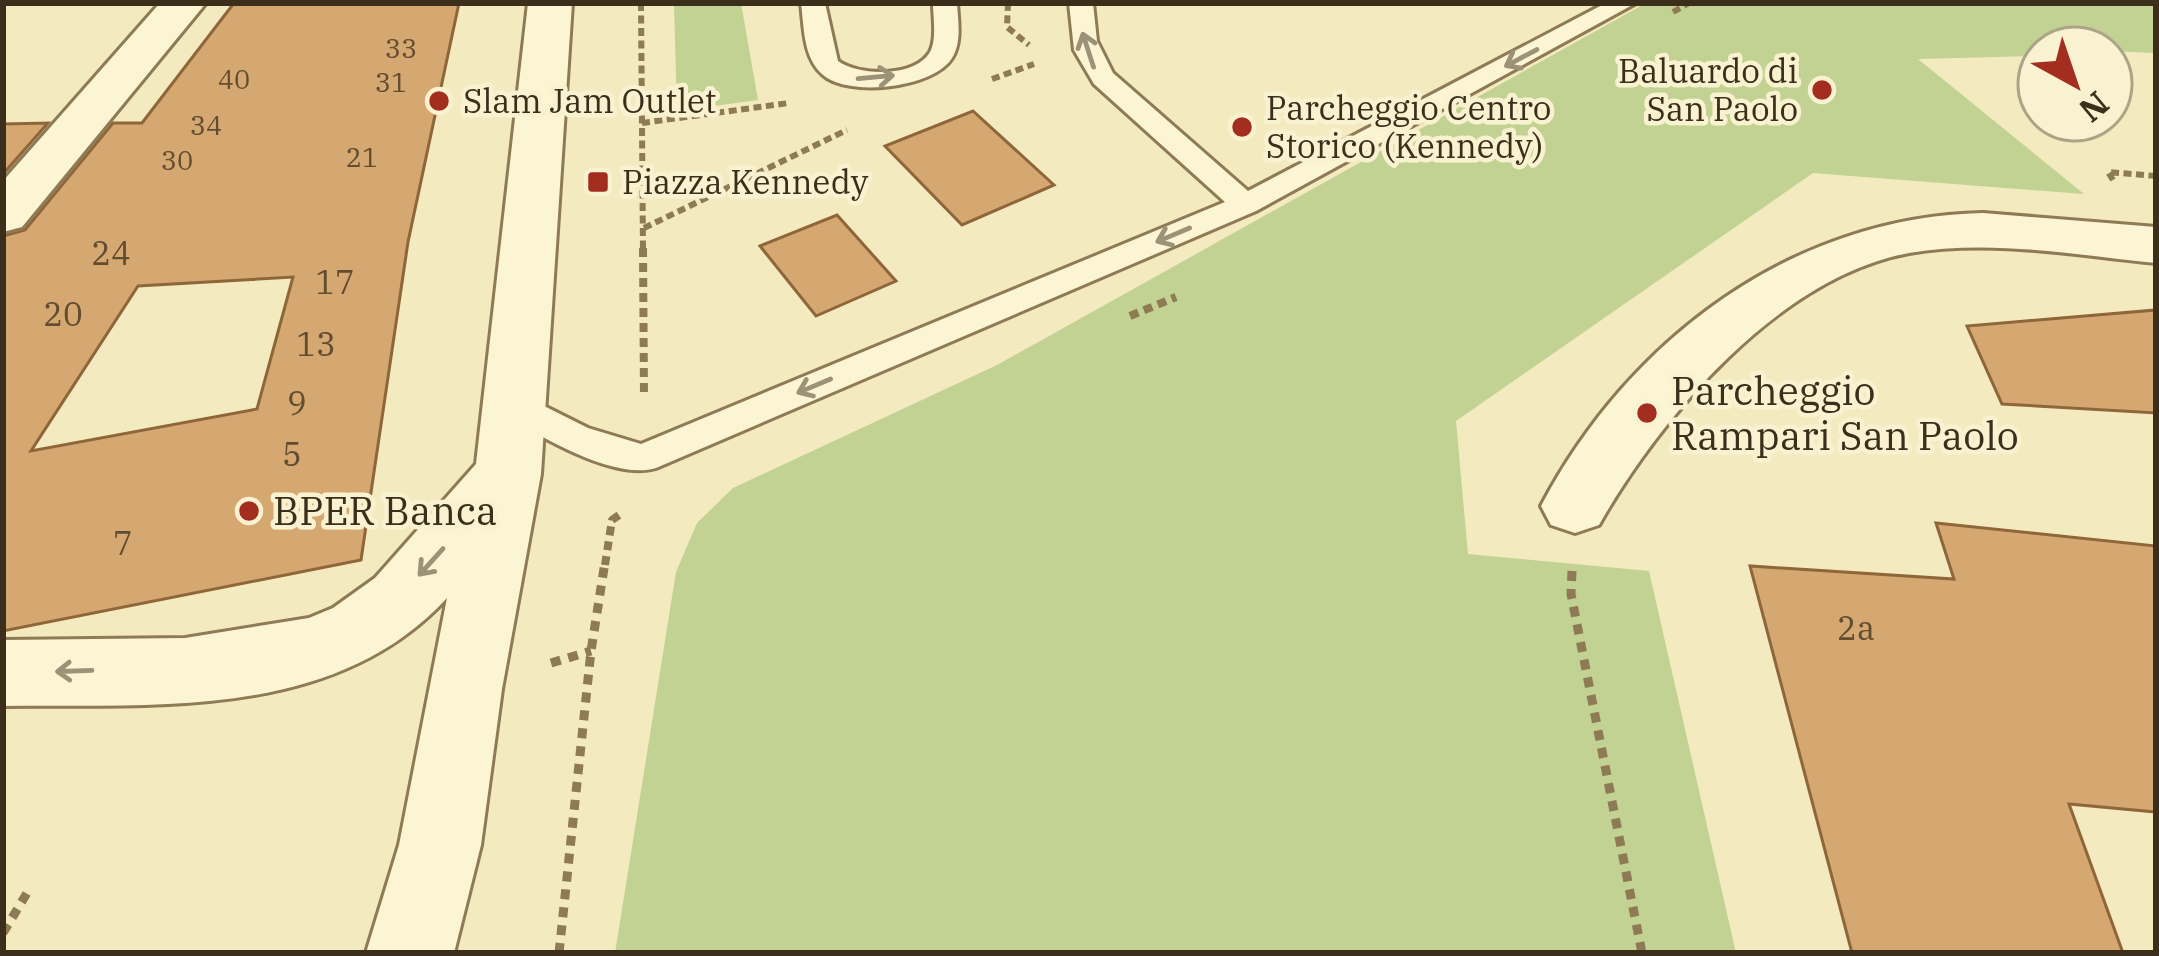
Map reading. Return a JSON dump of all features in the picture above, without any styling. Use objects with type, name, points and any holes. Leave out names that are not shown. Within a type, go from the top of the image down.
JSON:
[{"type":"street","points":[[3,215],[184,3]]},
{"type":"street","points":[[410,953],[440,845],[464,689],[508,474],[550,3]]},
{"type":"street","points":[[1575,506],[1615,440],[1651,396],[1720,335],[1824,260],[1883,240],[1952,232],[2156,245]]},
{"type":"street","points":[[3,673],[232,667],[308,650],[359,630],[398,598],[508,474]]},
{"type":"lane","points":[[813,3],[824,59],[831,70],[853,79],[903,74],[935,63],[942,56],[945,3]]},
{"type":"lane","points":[[1082,3],[1083,47],[1095,70],[1246,204]]},
{"type":"lane","points":[[514,404],[562,435],[604,452],[643,458],[1246,204],[1624,3]]},
{"type":"path","points":[[559,953],[591,651],[612,520],[641,499],[641,3]]},
{"type":"path","points":[[1008,3],[1006,27],[1037,52]]},
{"type":"path","points":[[642,123],[709,114]]},
{"type":"path","points":[[1575,506],[1571,594],[1642,953]]},
{"type":"path","points":[[3,933],[30,888]]},
{"type":"green space","points":[[674,3],[741,3],[758,100],[677,111]]},
{"type":"green space","points":[[1646,3],[2156,3],[2156,53],[2135,52],[2135,24],[2015,24],[2015,57],[1918,59],[2015,138],[2015,144],[2023,144],[2084,194],[1813,173],[1456,421],[1468,554],[1649,571],[1736,953],[615,953],[676,572],[697,523],[733,488],[997,365]]},
{"type":"building","points":[[234,3],[459,3],[408,242],[361,560],[3,631],[3,236],[25,230],[113,123],[142,123]],"holes":[[[293,277],[257,409],[31,451],[138,286]]]},
{"type":"building","points":[[973,111],[1054,185],[962,225],[885,146]]},
{"type":"building","points":[[48,123],[3,174],[3,124]]},
{"type":"building","points":[[837,215],[896,281],[816,316],[760,246]]},
{"type":"building","points":[[2156,310],[2156,413],[2002,404],[1967,326]]},
{"type":"building","points":[[1936,523],[2156,546],[2156,812],[2069,804],[2123,953],[1852,953],[1750,566],[1954,579]]},
{"type":"place","name":"Baluardo di San Paolo","points":[[1822,90]]},
{"type":"place","name":"Slam Jam Outlet","points":[[439,101]]},
{"type":"place","name":"Parcheggio Centro Storico (Kennedy)","points":[[1242,127]]},
{"type":"place","name":"Piazza Kennedy","points":[[598,182]]},
{"type":"place","name":"Parcheggio Rampari San Paolo","points":[[1647,413]]},
{"type":"place","name":"BPER Banca","points":[[249,511]]}]
